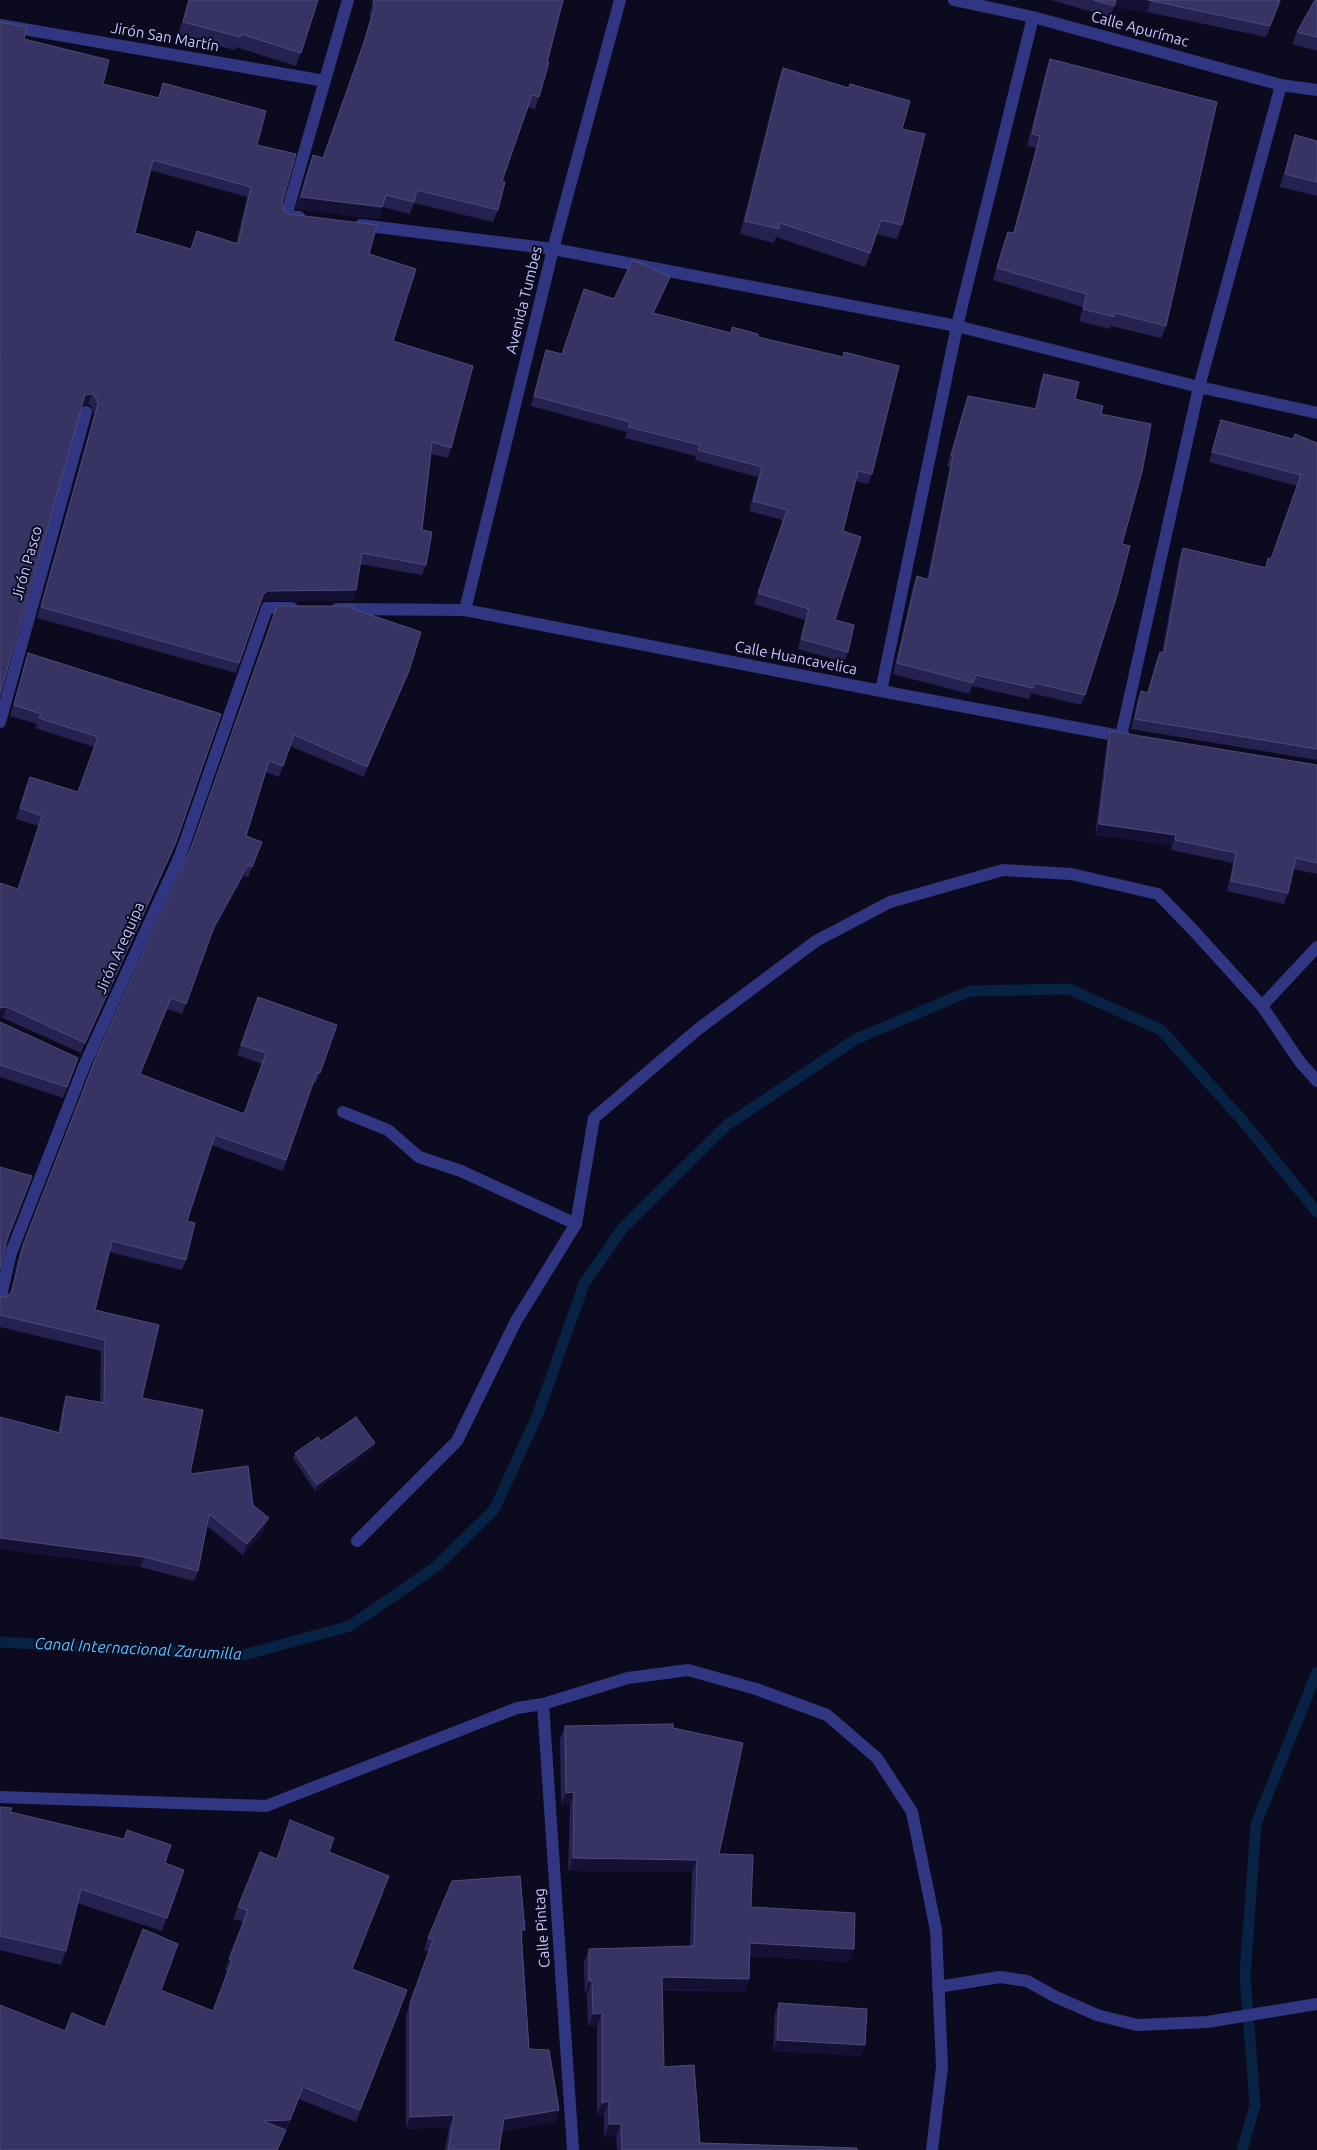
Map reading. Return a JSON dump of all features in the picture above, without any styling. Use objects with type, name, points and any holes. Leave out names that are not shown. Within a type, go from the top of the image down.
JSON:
[{"type":"street","points":[[315,219],[286,216],[348,0]]},
{"type":"street","name":"Avenida Tumbes","points":[[465,610],[553,248],[620,0]]},
{"type":"street","name":"Calle Apurímac","points":[[954,0],[1033,17],[1281,85],[1317,90]]},
{"type":"street","points":[[882,692],[957,326],[1033,17]]},
{"type":"street","name":"Jirón San Martín","points":[[0,25],[325,81]]},
{"type":"street","points":[[1121,736],[1199,387],[1281,85]]},
{"type":"street","points":[[345,223],[553,248],[957,326],[1199,387],[1317,413]]},
{"type":"street","name":"Jirón Pasco","points":[[0,722],[86,412]]},
{"type":"street","name":"Jirón Arequipa","points":[[0,1296],[10,1253],[81,1062],[180,856],[267,608],[307,608]]},
{"type":"street","name":"Calle Huancavelica","points":[[326,609],[465,610],[882,692],[1140,739]]},
{"type":"street","points":[[357,1541],[457,1441],[516,1321],[576,1224],[594,1118],[697,1030],[816,942],[890,902],[1002,870],[1071,874],[1158,894],[1262,1006],[1300,1062],[1317,1081]]},
{"type":"street","points":[[1262,1006],[1317,947]]},
{"type":"street","points":[[343,1112],[388,1130],[419,1157],[461,1171],[576,1224]]},
{"type":"street","points":[[0,1797],[266,1806],[517,1708],[544,1704],[628,1678],[688,1670],[756,1689],[827,1715],[877,1758],[912,1812],[936,1930],[942,2068],[932,2150]]},
{"type":"street","name":"Calle Pintag","points":[[544,1704],[574,2150]]},
{"type":"street","points":[[938,1987],[1000,1978],[1027,1981],[1056,1997],[1097,2015],[1137,2024],[1207,2022],[1312,2004]]},
{"type":"building","points":[[189,0],[318,0],[301,53],[241,34],[240,37],[183,22]]},
{"type":"building","points":[[374,0],[563,0],[539,97],[532,95],[502,181],[505,182],[498,210],[417,190],[414,202],[386,195],[382,207],[301,197],[313,155],[323,158],[365,40],[375,5],[373,4]]},
{"type":"building","points":[[1094,0],[1116,0],[1114,6]]},
{"type":"building","points":[[1148,0],[1280,0],[1270,26]]},
{"type":"building","points":[[1315,0],[1317,0],[1317,37],[1297,32]]},
{"type":"building","points":[[0,22],[27,27],[24,39],[109,60],[103,84],[159,98],[163,83],[266,111],[257,145],[296,154],[282,203],[284,211],[289,214],[377,225],[369,254],[416,269],[393,341],[473,366],[451,448],[432,442],[422,530],[432,532],[426,565],[362,553],[356,590],[267,591],[263,595],[239,663],[41,607],[98,404],[95,396],[92,394],[85,395],[0,695]],"holes":[[[153,160],[251,187],[238,244],[197,231],[191,249],[135,233]]]},
{"type":"building","points":[[1050,59],[1217,102],[1166,326],[1115,313],[1114,317],[1083,309],[1087,294],[997,268],[1008,232],[1014,233],[1040,136],[1032,134]]},
{"type":"building","points":[[783,68],[849,88],[850,84],[910,101],[902,129],[925,134],[902,225],[881,220],[870,253],[780,223],[779,229],[745,221]]},
{"type":"building","points":[[1295,135],[1317,141],[1317,182],[1285,174]]},
{"type":"building","points":[[632,261],[670,277],[653,313],[731,333],[732,327],[758,334],[758,337],[843,357],[844,352],[899,366],[872,474],[858,471],[843,531],[861,537],[835,620],[854,625],[848,652],[801,639],[809,609],[758,593],[787,510],[753,501],[762,467],[698,450],[700,445],[629,427],[630,422],[534,396],[546,350],[562,354],[584,289],[614,299]]},
{"type":"building","points":[[1044,374],[1079,382],[1075,399],[1103,406],[1101,414],[1151,424],[1142,472],[1122,544],[1130,546],[1117,595],[1085,695],[1035,683],[1033,688],[976,675],[973,683],[897,663],[917,576],[929,580],[953,456],[951,456],[968,396],[1036,409]]},
{"type":"building","points":[[1221,420],[1293,439],[1295,434],[1317,443],[1317,749],[1135,719],[1141,691],[1148,693],[1160,652],[1164,653],[1183,548],[1266,568],[1268,558],[1271,559],[1301,475],[1212,452]]},
{"type":"building","points":[[277,606],[354,606],[353,609],[421,632],[409,671],[367,767],[294,735],[283,766],[269,761],[246,836],[262,842],[252,867],[248,865],[214,927],[186,1004],[171,998],[140,1074],[244,1114],[266,1053],[241,1045],[258,997],[337,1025],[320,1073],[317,1072],[286,1160],[215,1135],[187,1221],[195,1223],[186,1260],[112,1241],[95,1310],[159,1325],[142,1398],[203,1410],[190,1474],[248,1466],[253,1505],[269,1518],[247,1544],[209,1514],[198,1571],[144,1557],[0,1538],[0,1417],[60,1433],[66,1396],[104,1403],[105,1340],[0,1315],[0,1296],[6,1297],[12,1291],[23,1245],[96,1057],[191,848]]},
{"type":"building","points":[[28,653],[221,714],[176,842],[85,1043],[7,1007],[0,1008],[0,883],[18,889],[42,816],[20,808],[30,777],[78,792],[98,737],[39,718],[41,714],[14,705]]},
{"type":"building","points":[[1110,731],[1317,765],[1317,863],[1296,858],[1288,893],[1231,881],[1236,853],[1175,840],[1176,835],[1099,824]]},
{"type":"building","points":[[0,1022],[78,1058],[67,1087],[0,1065]]},
{"type":"building","points":[[0,1167],[32,1176],[7,1240],[0,1270]]},
{"type":"building","points":[[356,1417],[375,1443],[317,1485],[295,1453],[318,1437],[321,1441]]},
{"type":"building","points":[[673,1724],[673,1728],[743,1743],[719,1854],[753,1855],[751,1907],[855,1913],[854,1949],[750,1943],[749,1979],[662,1977],[664,2067],[694,2065],[700,2143],[857,2148],[857,2150],[622,2150],[621,2124],[609,2124],[609,2101],[602,2103],[602,2013],[593,2014],[592,1981],[589,1981],[589,1949],[694,1946],[697,1860],[573,1858],[574,1792],[566,1793],[565,1726]]},
{"type":"building","points":[[0,1807],[12,1808],[10,1812],[124,1839],[127,1830],[171,1845],[165,1863],[184,1870],[167,1918],[81,1889],[66,1951],[0,1936]]},
{"type":"building","points":[[290,1820],[334,1838],[329,1852],[389,1876],[352,1969],[407,1990],[360,2110],[303,2087],[290,2120],[263,2121],[286,2130],[277,2150],[0,2150],[0,2005],[65,2031],[72,2013],[105,2027],[143,1929],[178,1944],[161,1990],[213,2011],[232,1960],[229,1959],[248,1910],[238,1907],[260,1852],[277,1859]]},
{"type":"building","points":[[520,1876],[525,1930],[521,1930],[529,2049],[549,2050],[559,2110],[504,2119],[499,2150],[448,2150],[454,2115],[410,2117],[410,2003],[433,1940],[428,1938],[452,1881]]},
{"type":"building","points":[[779,2003],[867,2009],[865,2045],[777,2040]]},
{"type":"waterway","name":"Canal Internacional Zarumilla","points":[[0,1642],[240,1656],[350,1626],[437,1566],[494,1510],[538,1414],[584,1284],[622,1229],[727,1125],[856,1039],[970,991],[1069,989],[1161,1030],[1242,1120],[1317,1212]]},
{"type":"waterway","name":"Canal Internacional Zarumilla","points":[[1242,2150],[1255,2105],[1245,1975],[1256,1824],[1317,1672]]}]
